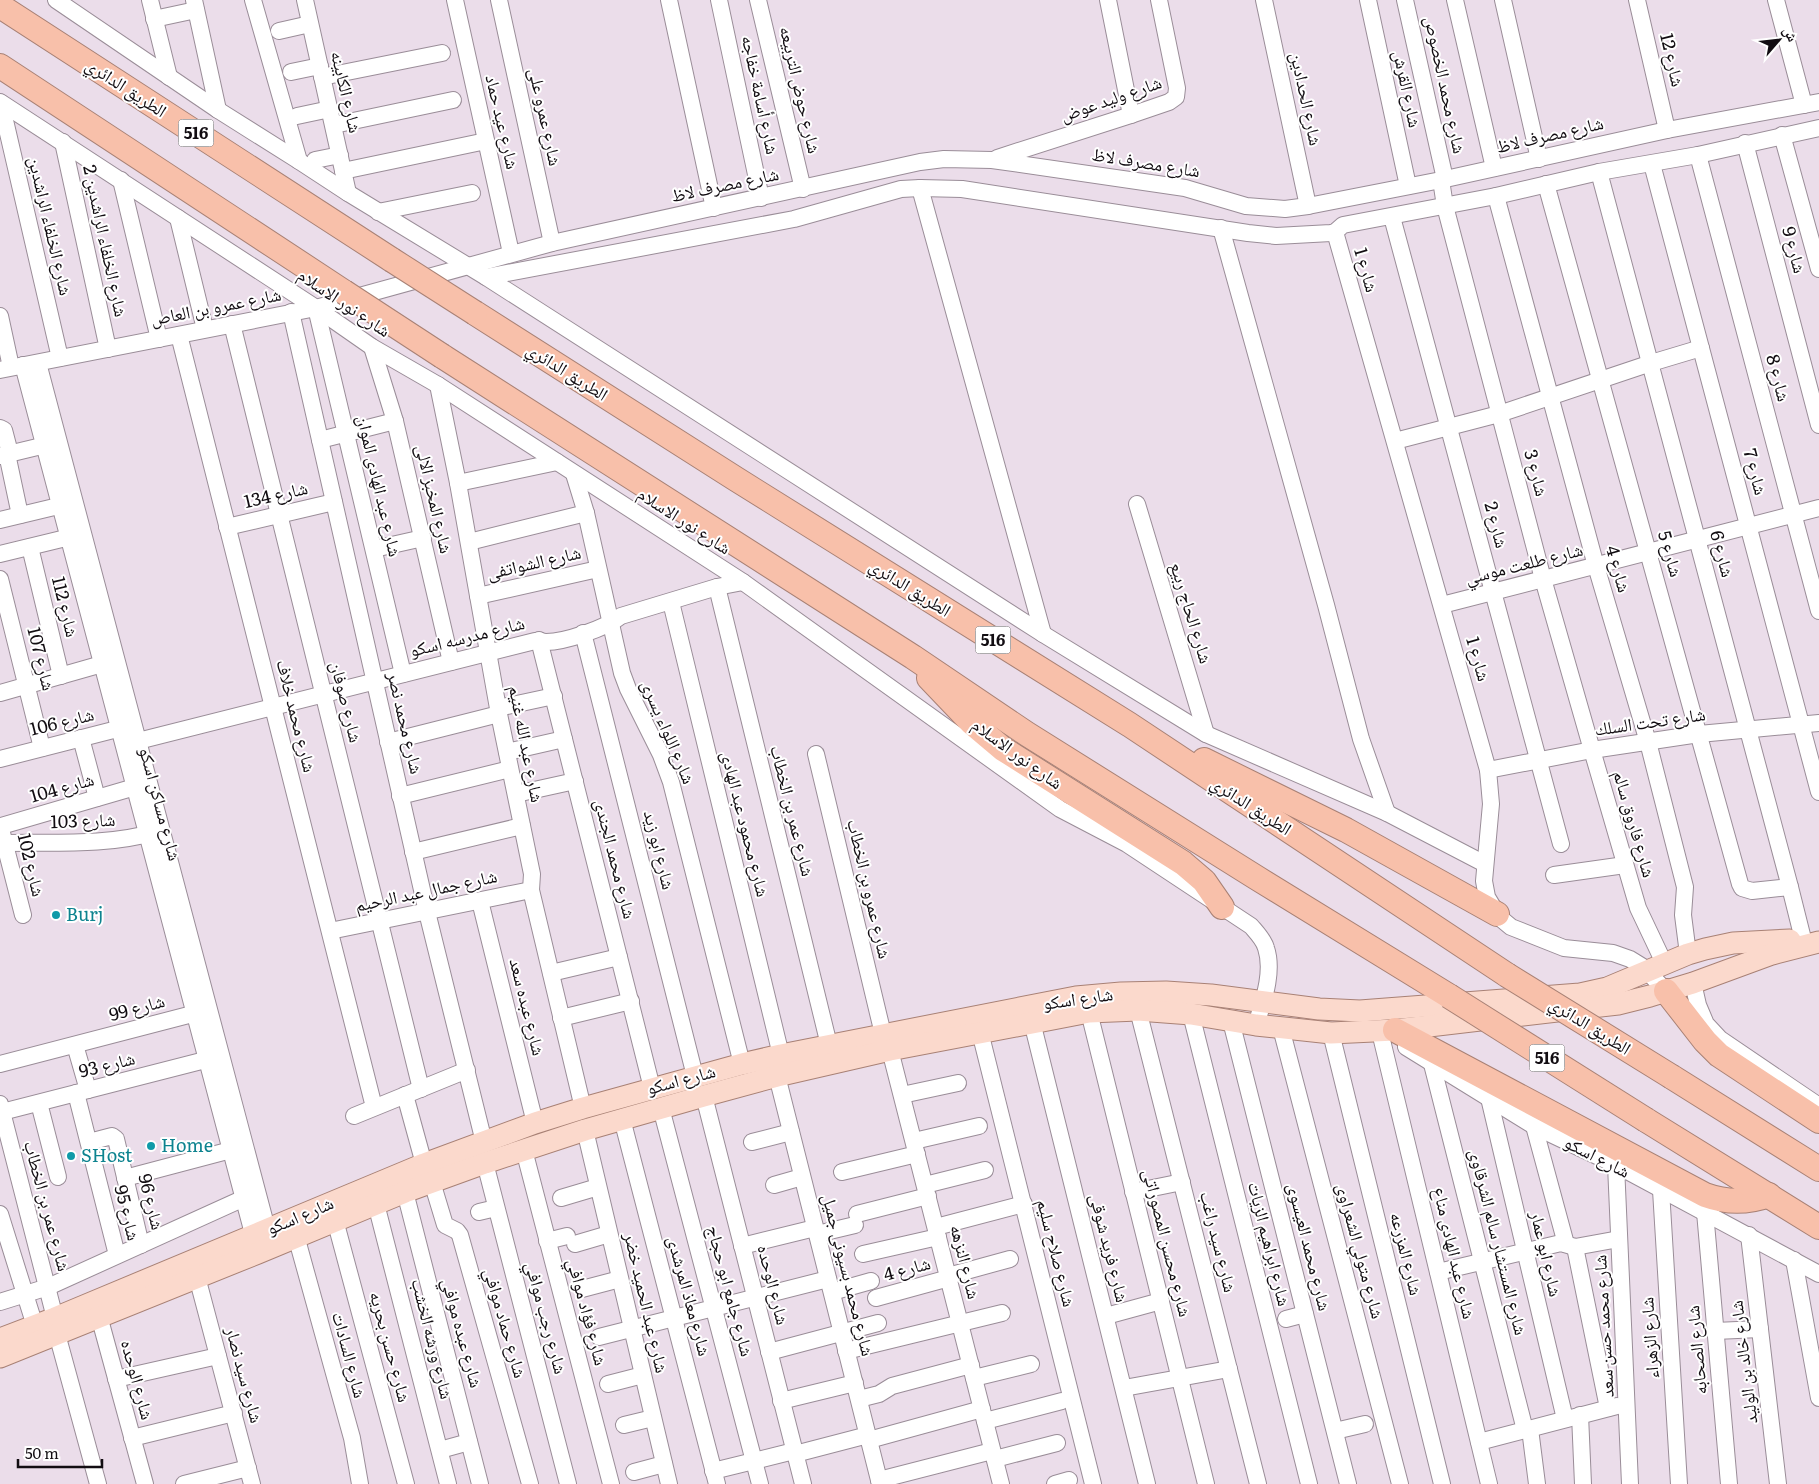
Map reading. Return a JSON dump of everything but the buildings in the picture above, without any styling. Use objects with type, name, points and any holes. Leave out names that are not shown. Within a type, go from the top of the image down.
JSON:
[{"type":"highway","name":"الطريق الدائري","points":[[0,6],[475,313],[736,479],[1130,725],[1507,975],[1819,1169]]},
{"type":"highway","name":"516","points":[[0,66],[442,356],[913,656],[1036,739],[1819,1226]]},
{"type":"highway","points":[[913,656],[945,696],[987,736],[1019,760],[1183,863],[1204,881],[1222,908]]},
{"type":"highway","points":[[1130,725],[1346,830],[1497,914]]},
{"type":"highway","points":[[1666,991],[1699,1034],[1719,1055],[1819,1121]]},
{"type":"highway","points":[[1392,1024],[1705,1195],[1734,1201],[1752,1200],[1769,1195]]},
{"type":"main road","points":[[1392,1024],[1607,988],[1688,954],[1734,943],[1811,942]]},
{"type":"main road","points":[[1392,1024],[1618,1004],[1693,983],[1811,942]]},
{"type":"main road","name":"شارع اسكو","points":[[484,1152],[524,1150],[585,1130],[777,1076],[887,1042],[1076,997],[1166,992],[1263,1001],[1340,1011],[1392,1024]]},
{"type":"main road","name":"شارع اسكو","points":[[0,1357],[56,1326],[428,1173],[484,1152],[535,1123],[652,1088],[742,1064],[829,1045],[887,1042],[980,1032],[1089,1012],[1138,1010],[1191,1014],[1256,1025],[1331,1033],[1392,1024]]},
{"type":"main road","name":"شارع اسكو","points":[[0,1339],[35,1326],[56,1326],[98,1316],[197,1277],[262,1241],[296,1236],[405,1192],[428,1173]]},
{"type":"street","points":[[56,0],[218,110],[307,161],[348,193],[466,267],[486,277],[1043,634],[1206,734],[1387,814],[1485,864]]},
{"type":"street","points":[[150,0],[169,78]]},
{"type":"street","points":[[254,0],[307,161]]},
{"type":"street","name":"شارع عيد حماد","points":[[455,0],[511,253]]},
{"type":"street","name":"شارع عمرو على","points":[[499,0],[552,243]]},
{"type":"street","points":[[669,0],[714,208]]},
{"type":"street","name":"شارع أسامة خفاجه","points":[[720,0],[761,198]]},
{"type":"street","name":"شارع حوض التربيعه","points":[[758,0],[803,188]]},
{"type":"street","points":[[1108,0],[1131,116]]},
{"type":"street","name":"شارع وليد عوض","points":[[992,160],[1131,116],[1169,102],[1176,97],[1178,94],[1159,0]]},
{"type":"street","name":"شارع الحدادين","points":[[1264,0],[1308,206]]},
{"type":"street","name":"شارع القرش","points":[[1368,0],[1408,186]]},
{"type":"street","name":"شارع محمد الخصوص","points":[[1405,0],[1443,179],[1445,206]]},
{"type":"street","points":[[1455,0],[1494,168]]},
{"type":"street","points":[[1503,0],[1539,159]]},
{"type":"street","name":"شارع 12","points":[[1638,0],[1667,130]]},
{"type":"street","points":[[1776,0],[1811,103]]},
{"type":"street","name":"شارع الكابينه","points":[[308,1],[310,24],[348,193]]},
{"type":"street","points":[[154,19],[195,5],[218,110]]},
{"type":"street","points":[[279,31],[310,24]]},
{"type":"street","points":[[290,72],[321,71],[442,53]]},
{"type":"street","points":[[334,125],[454,100]]},
{"type":"street","name":"شارع نور الاسلام","points":[[0,103],[121,180],[372,347],[438,386],[743,582],[1060,809],[1127,844],[1251,926],[1260,936],[1266,948],[1269,961],[1263,1001],[1256,1025]]},
{"type":"street","name":"شارع الخلفاء الراشدين","points":[[0,103],[60,358]]},
{"type":"street","name":"شارع مصرف لاظ","points":[[466,267],[552,243],[761,198],[896,166],[944,159],[992,160],[1185,188],[1246,206],[1285,209],[1443,179],[1667,130],[1811,103]]},
{"type":"street","points":[[297,116],[330,109]]},
{"type":"street","points":[[486,277],[794,219],[901,189],[920,188],[962,189],[1276,236],[1304,236],[1335,232],[1342,225],[1496,196],[1599,172],[1698,155],[1819,128]]},
{"type":"street","points":[[1782,135],[1819,269]]},
{"type":"street","points":[[307,161],[342,163],[486,141]]},
{"type":"street","name":"شارع الخلفاء الراشدين 2","points":[[62,142],[108,349]]},
{"type":"street","name":"شارع 9","points":[[1745,144],[1819,425]]},
{"type":"street","name":"شارع 8","points":[[1698,155],[1819,611]]},
{"type":"street","name":"شارع 7","points":[[1652,164],[1819,792]]},
{"type":"street","points":[[896,166],[901,189]]},
{"type":"street","name":"شارع 6","points":[[1599,172],[1790,888],[1811,942]]},
{"type":"street","points":[[121,180],[159,338]]},
{"type":"street","name":"شارع 5","points":[[1546,184],[1742,888],[1752,891],[1790,888]]},
{"type":"street","points":[[920,188],[1043,634]]},
{"type":"street","points":[[378,212],[472,193]]},
{"type":"street","name":"شارع 4","points":[[1496,196],[1596,566],[1648,742],[1685,887],[1683,915],[1688,954]]},
{"type":"street","name":"شارع 3","points":[[1445,206],[1543,579],[1592,750]]},
{"type":"street","name":"شارع 2","points":[[1392,217],[1561,844]]},
{"type":"street","points":[[178,218],[205,330]]},
{"type":"street","points":[[1221,228],[1326,605],[1361,739],[1387,814]]},
{"type":"street","name":"شارع 1","points":[[1335,232],[1488,770],[1491,804],[1485,864],[1485,889],[1490,904],[1497,914],[1511,927],[1564,948],[1622,955],[1656,969],[1666,991]]},
{"type":"street","name":"شارع عمرو بن العاص","points":[[18,366],[316,308],[466,267]]},
{"type":"street","name":"شارع عبد الهادى الموان","points":[[316,308],[403,674]]},
{"type":"street","name":"شارع محمد نصر","points":[[292,312],[400,796],[467,1070],[484,1152]]},
{"type":"street","name":"شارع مساكن اسكو","points":[[0,316],[18,366],[52,444],[126,727],[135,787],[154,832]]},
{"type":"street","name":"شارع صوفان","points":[[232,324],[421,1089]]},
{"type":"street","name":"شارع محمد خلاف","points":[[179,335],[374,1107]]},
{"type":"street","name":"شارع المخبز الالى","points":[[372,347],[395,421],[451,662]]},
{"type":"street","points":[[1395,441],[1500,414],[1701,348]]},
{"type":"street","name":"شارع عبد الله غنيم","points":[[438,386],[458,483],[510,769],[532,874],[531,890],[582,1108]]},
{"type":"street","points":[[320,440],[395,421]]},
{"type":"street","points":[[0,428],[4,430],[6,454],[20,515]]},
{"type":"street","points":[[6,454],[52,444]]},
{"type":"street","points":[[458,483],[557,462]]},
{"type":"street","name":"شارع اللواء يسرى","points":[[574,474],[586,513],[622,674],[661,755],[671,782],[742,1064]]},
{"type":"street","name":"شارع 134","points":[[227,527],[334,502]]},
{"type":"street","points":[[0,520],[68,504]]},
{"type":"street","name":"شارع مساكن اسكو","points":[[68,504],[70,537],[93,600],[102,664],[126,727],[138,741],[154,832],[262,1241]]},
{"type":"street","name":"شارع الحاج ربيع","points":[[1137,504],[1206,734]]},
{"type":"street","name":"شارع طلعت موسي","points":[[1442,605],[1819,508]]},
{"type":"street","points":[[468,542],[586,513]]},
{"type":"street","points":[[0,554],[70,537]]},
{"type":"street","points":[[374,549],[423,538]]},
{"type":"street","name":"شارع 112","points":[[30,547],[61,676]]},
{"type":"street","name":"شارع الشواتفى","points":[[478,596],[598,569]]},
{"type":"street","name":"شارع 107","points":[[0,579],[4,609],[27,685],[42,748]]},
{"type":"street","name":"شارع مدرسه اسكو","points":[[138,741],[488,652],[539,640],[548,642],[583,633],[610,624],[621,616],[743,582]]},
{"type":"street","name":"شارع عمر بن الخطاب","points":[[717,588],[829,1045]]},
{"type":"street","name":"شارع محمود عبد الهادى","points":[[671,602],[781,1055]]},
{"type":"street","name":"شارع ابو زيد","points":[[583,633],[695,1076]]},
{"type":"street","name":"شارع محمد الجندى","points":[[539,640],[652,1088]]},
{"type":"street","points":[[0,692],[102,664]]},
{"type":"street","points":[[388,742],[554,696]]},
{"type":"street","name":"شارع تحت السلك","points":[[1488,770],[1592,750],[1699,734],[1819,722]]},
{"type":"street","name":"شارع 106","points":[[0,759],[126,727]]},
{"type":"street","points":[[81,738],[97,798]]},
{"type":"street","points":[[507,752],[564,739]]},
{"type":"street","name":"شارع فاروق سالم","points":[[1592,750],[1656,969]]},
{"type":"street","name":"شارع عمرو بن الخطاب","points":[[816,754],[887,1042]]},
{"type":"street","points":[[400,796],[510,769]]},
{"type":"street","points":[[516,794],[575,781]]},
{"type":"street","name":"شارع 104","points":[[0,825],[135,787]]},
{"type":"street","name":"شارع 102","points":[[0,825],[23,915]]},
{"type":"street","points":[[413,852],[522,826]]},
{"type":"street","name":"شارع 103","points":[[5,843],[102,842],[121,840],[154,832]]},
{"type":"street","points":[[1554,875],[1626,866]]},
{"type":"street","name":"شارع جمال عبد الرحيم","points":[[330,932],[531,890]]},
{"type":"street","name":"شارع عبده سعد","points":[[480,900],[535,1123]]},
{"type":"street","points":[[551,973],[619,956]]},
{"type":"street","points":[[1693,983],[1698,1005],[1706,1024],[1720,1039],[1819,1106]]},
{"type":"street","points":[[561,1018],[631,1001]]},
{"type":"street","name":"شارع سيد راغب","points":[[1138,1010],[1258,1484]]},
{"type":"street","name":"شارع 99","points":[[0,1064],[202,1012]]},
{"type":"street","name":"شارع محسن المصوراتى","points":[[1089,1012],[1206,1484]]},
{"type":"street","name":"شارع ابراهيم الزيات","points":[[1191,1014],[1309,1484]]},
{"type":"street","name":"شارع محمد العيسوى","points":[[1231,1021],[1348,1484]]},
{"type":"street","name":"شارع فريد شوقى","points":[[1032,1022],[1147,1484]]},
{"type":"street","name":"شارع اسكو","points":[[1392,1024],[1432,1064],[1534,1126],[1616,1165],[1819,1274]]},
{"type":"street","name":"شارع عبد الهادى مناع","points":[[1392,1024],[1438,1272],[1489,1484]]},
{"type":"street","name":"شارع متولي الشعراوى","points":[[1281,1028],[1400,1484]]},
{"type":"street","name":"شارع صلاح سليم","points":[[980,1032],[1093,1484]]},
{"type":"street","name":"شارع المزرعه","points":[[1331,1033],[1442,1484]]},
{"type":"street","name":"شارع النزهه","points":[[887,1042],[1001,1484]]},
{"type":"street","points":[[75,1045],[82,1092]]},
{"type":"street","name":"شارع مساكن اسكو","points":[[214,1058],[230,1150],[250,1196]]},
{"type":"street","name":"شارع 93","points":[[1,1108],[82,1092],[214,1058]]},
{"type":"street","name":"شارع المستشار سالم الشرقاوى","points":[[1432,1064],[1482,1262],[1528,1429],[1537,1484]]},
{"type":"street","points":[[354,1116],[467,1070]]},
{"type":"street","name":"شارع محمد بسيونى جميل","points":[[777,1076],[880,1482]]},
{"type":"street","points":[[902,1096],[958,1083]]},
{"type":"street","name":"شارع 95","points":[[82,1092],[88,1142],[117,1255]]},
{"type":"street","name":"شارع حماد موافي","points":[[405,1095],[444,1225],[457,1231],[460,1235],[530,1484]]},
{"type":"street","name":"شارع الوحده","points":[[704,1096],[803,1484]]},
{"type":"street","name":"شارع ابو عمار","points":[[1489,1098],[1525,1252],[1573,1417],[1583,1484]]},
{"type":"street","points":[[39,1102],[58,1177]]},
{"type":"street","name":"شارع عمر بن الخطاب","points":[[1,1108],[98,1484]]},
{"type":"street","name":"شارع جامع ابو حجاج","points":[[661,1108],[760,1484]]},
{"type":"street","name":"شارع معاذ المرشدى","points":[[622,1119],[715,1477]]},
{"type":"street","points":[[842,1172],[979,1126]]},
{"type":"street","points":[[1534,1126],[1570,1245],[1608,1408]]},
{"type":"street","name":"شارع عبد الحميد خضر","points":[[585,1130],[669,1484]]},
{"type":"street","points":[[752,1142],[791,1132]]},
{"type":"street","name":"شارع 96","points":[[88,1142],[112,1136],[115,1137],[141,1245]]},
{"type":"street","points":[[125,1178],[230,1150]]},
{"type":"street","name":"شارع فؤاد موافي","points":[[524,1150],[611,1484]]},
{"type":"street","name":"شارع رجب موافي","points":[[484,1152],[496,1208],[568,1484]]},
{"type":"street","name":"شارع محمد حسن سعد","points":[[1616,1165],[1630,1484]]},
{"type":"street","points":[[742,1246],[816,1231],[856,1219],[985,1170]]},
{"type":"street","points":[[774,1185],[802,1177]]},
{"type":"street","points":[[1134,1192],[1182,1182]]},
{"type":"street","points":[[561,1198],[598,1187]]},
{"type":"street","name":"شارع الزهراء","points":[[1661,1190],[1679,1484]]},
{"type":"street","name":"شارع عبده موافي","points":[[405,1192],[480,1484]]},
{"type":"street","points":[[0,1302],[48,1287],[250,1196]]},
{"type":"street","name":"شارع ورشه الخشب","points":[[376,1204],[448,1484]]},
{"type":"street","points":[[863,1254],[1024,1204]]},
{"type":"street","points":[[480,1212],[496,1208]]},
{"type":"street","points":[[28,1212],[1,1218],[35,1326]]},
{"type":"street","name":"شارع الصحابه","points":[[1705,1212],[1730,1484]]},
{"type":"street","name":"شارع حسن بحريه","points":[[335,1220],[406,1484]]},
{"type":"street","points":[[547,1241],[571,1240],[609,1234]]},
{"type":"street","name":"شارع خالد بن الوليد","points":[[1749,1235],[1778,1484]]},
{"type":"street","name":"شارع السادات","points":[[296,1236],[352,1438],[360,1484]]},
{"type":"street","points":[[1438,1272],[1561,1243],[1570,1245],[1620,1239]]},
{"type":"street","name":"شارع 4","points":[[876,1298],[1010,1259]]},
{"type":"street","points":[[1794,1260],[1819,1398]]},
{"type":"street","name":"شارع سيد نصار","points":[[197,1277],[250,1476]]},
{"type":"street","points":[[582,1289],[620,1279]]},
{"type":"street","points":[[599,1337],[755,1297],[830,1285],[871,1281]]},
{"type":"street","points":[[1106,1316],[1160,1301]]},
{"type":"street","points":[[846,1351],[1002,1313]]},
{"type":"street","points":[[1286,1319],[1305,1314]]},
{"type":"street","name":"شارع الوحده","points":[[98,1316],[145,1484]]},
{"type":"street","points":[[769,1352],[878,1323]]},
{"type":"street","points":[[1715,1331],[1760,1329]]},
{"type":"street","points":[[116,1379],[218,1356]]},
{"type":"street","points":[[858,1399],[879,1394],[892,1386],[972,1371],[1031,1364]]},
{"type":"street","points":[[1124,1388],[1229,1370]]},
{"type":"street","points":[[608,1384],[643,1375]]},
{"type":"street","points":[[781,1401],[854,1383]]},
{"type":"street","points":[[715,1477],[754,1461],[795,1452],[1062,1401]]},
{"type":"street","points":[[1479,1442],[1627,1403]]},
{"type":"street","points":[[132,1438],[234,1413]]},
{"type":"street","points":[[624,1425],[653,1418]]},
{"type":"street","points":[[1335,1431],[1364,1424]]},
{"type":"street","points":[[440,1450],[470,1442]]},
{"type":"street","points":[[880,1482],[994,1455],[1057,1443]]},
{"type":"street","points":[[634,1472],[664,1464]]},
{"type":"street","points":[[184,1484],[250,1476]]},
{"type":"place","name":"Burj","points":[[56,915]]},
{"type":"place","name":"Home","points":[[151,1146]]},
{"type":"place","name":"SHost","points":[[71,1156]]}]
